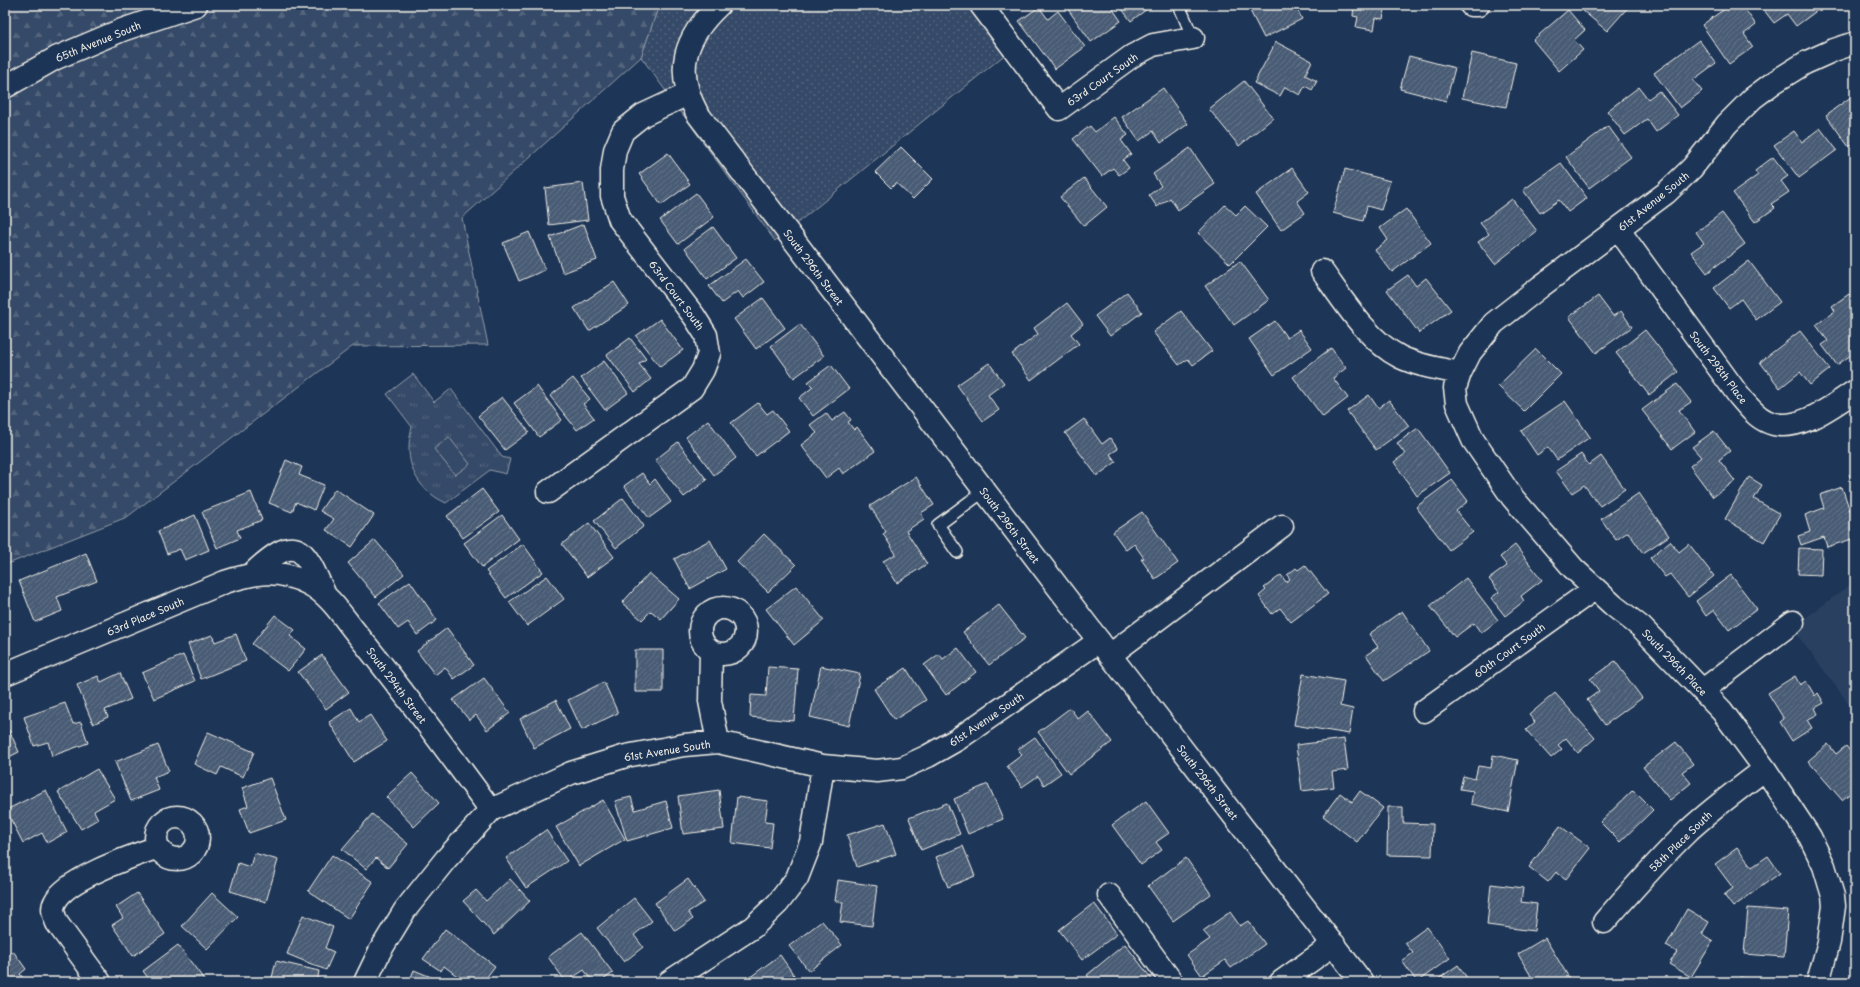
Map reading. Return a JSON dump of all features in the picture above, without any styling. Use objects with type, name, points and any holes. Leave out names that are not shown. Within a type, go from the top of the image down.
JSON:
[{"type":"street","name":"65th Avenue South","points":[[5,87],[56,58],[100,39],[196,5]]},
{"type":"street","name":"South 296th Street","points":[[720,5],[692,38],[685,56],[684,77],[688,94],[711,134],[1104,648],[1362,982]]},
{"type":"street","name":"63rd Court South","points":[[981,5],[1059,110],[1132,56],[1153,45],[1193,38]]},
{"type":"street","points":[[1471,5],[1478,5]]},
{"type":"street","name":"61st Avenue South","points":[[1460,372],[1470,353],[1494,323],[1540,286],[1666,193],[1692,168],[1727,124],[1759,93],[1812,59],[1855,43]]},
{"type":"street","name":"63rd Court South","points":[[548,492],[692,388],[703,370],[709,354],[706,334],[620,220],[612,196],[614,150],[623,131],[643,115],[688,94]]},
{"type":"street","name":"South 298th Place","points":[[1618,229],[1739,396],[1761,418],[1777,425],[1798,423],[1820,413],[1855,391]]},
{"type":"street","points":[[1322,271],[1365,327],[1389,350],[1411,362],[1460,372]]},
{"type":"street","name":"South 296th Place","points":[[1460,372],[1455,388],[1458,404],[1473,440],[1512,497],[1551,544],[1594,588],[1641,627],[1722,711],[1765,769],[1814,844],[1824,866],[1833,896],[1832,929],[1818,982]]},
{"type":"street","name":"61st Avenue South","points":[[365,982],[380,951],[405,910],[446,859],[491,810],[571,773],[626,756],[684,745],[718,742],[822,766],[877,771],[902,768],[928,756],[958,739],[1104,648],[1282,526]]},
{"type":"street","points":[[252,574],[278,552],[287,549],[297,550],[306,555],[325,595]]},
{"type":"street","name":"63rd Place South","points":[[5,674],[225,582],[252,574],[271,573],[289,577]]},
{"type":"street","name":"South 294th Street","points":[[289,577],[309,584],[325,595],[373,653],[491,810]]},
{"type":"street","name":"60th Court South","points":[[1424,711],[1594,588]]},
{"type":"street","points":[[1703,690],[1793,622]]},
{"type":"street","points":[[711,651],[710,701],[718,742]]},
{"type":"street","points":[[669,982],[753,927],[778,903],[797,878],[811,842],[822,766]]},
{"type":"street","name":"58th Place South","points":[[1604,922],[1646,874],[1690,830],[1723,801],[1765,769]]},
{"type":"street","points":[[100,982],[57,923],[52,912],[55,901],[66,888],[80,879],[158,847]]},
{"type":"street","points":[[1109,895],[1172,982]]},
{"type":"street","points":[[1281,982],[1334,944]]},
{"type":"lane","points":[[1180,5],[1193,38]]},
{"type":"lane","points":[[957,552],[938,525],[984,491]]},
{"type":"shaded area","points":[[1855,581],[1855,712],[1792,628]]},
{"type":"green space","points":[[5,5],[659,5],[641,57],[462,218],[488,345],[353,346],[127,517],[5,565]]},
{"type":"green space","points":[[659,5],[981,5],[1013,48],[775,241],[641,57]]},
{"type":"green space","points":[[413,374],[434,402],[451,389],[502,457],[510,459],[506,474],[490,470],[446,503],[435,497],[426,489],[419,481],[410,462],[409,451],[412,427],[387,394]]},
{"type":"green space","points":[[449,437],[470,464],[455,475],[434,449]]},
{"type":"building","points":[[1065,5],[1110,5],[1121,21],[1091,42]]},
{"type":"building","points":[[1119,5],[1150,5],[1151,6],[1131,21]]},
{"type":"building","points":[[1247,5],[1295,5],[1302,19],[1264,38]]},
{"type":"building","points":[[1354,5],[1386,5],[1383,19],[1376,18],[1374,30],[1356,27],[1358,17],[1353,16]]},
{"type":"building","points":[[1576,5],[1630,5],[1607,31]]},
{"type":"building","points":[[1730,5],[1742,5],[1756,25],[1744,34],[1753,47],[1729,64],[1702,25]]},
{"type":"building","points":[[1760,5],[1821,5],[1822,7],[1796,26],[1787,14],[1774,23]]},
{"type":"building","points":[[1039,7],[1048,19],[1058,11],[1085,47],[1055,69],[1019,21]]},
{"type":"building","points":[[1568,10],[1585,30],[1574,40],[1583,50],[1559,71],[1533,40]]},
{"type":"building","points":[[1699,40],[1716,63],[1693,80],[1702,91],[1680,108],[1654,73]]},
{"type":"building","points":[[1276,42],[1312,61],[1305,75],[1317,81],[1312,90],[1305,86],[1300,95],[1285,87],[1280,96],[1254,83]]},
{"type":"building","points":[[1472,53],[1516,63],[1506,107],[1462,98]]},
{"type":"building","points":[[1409,56],[1455,68],[1446,101],[1400,89]]},
{"type":"building","points":[[1244,81],[1273,118],[1239,146],[1209,109]]},
{"type":"building","points":[[1639,87],[1648,99],[1659,91],[1678,115],[1656,132],[1647,119],[1625,135],[1607,111]]},
{"type":"building","points":[[1163,88],[1188,124],[1161,143],[1153,131],[1139,141],[1122,117]]},
{"type":"building","points":[[1855,94],[1855,143],[1849,147],[1826,115]]},
{"type":"building","points":[[1114,117],[1128,135],[1121,140],[1131,154],[1123,160],[1129,168],[1119,175],[1113,168],[1102,176],[1073,139],[1090,126],[1095,132]]},
{"type":"building","points":[[1608,126],[1631,157],[1589,188],[1566,157]]},
{"type":"building","points":[[1820,128],[1837,150],[1799,178],[1774,145],[1794,131],[1802,142]]},
{"type":"building","points":[[901,147],[933,179],[913,199],[896,183],[891,188],[875,172]]},
{"type":"building","points":[[1190,148],[1215,184],[1178,210],[1170,198],[1157,207],[1149,195],[1161,186],[1153,174]]},
{"type":"building","points":[[668,153],[690,184],[661,205],[639,174]]},
{"type":"building","points":[[1773,157],[1788,176],[1781,181],[1789,192],[1771,204],[1775,208],[1755,222],[1733,193],[1758,175],[1755,171]]},
{"type":"building","points":[[1561,163],[1587,198],[1568,212],[1559,200],[1540,213],[1523,190]]},
{"type":"building","points":[[1292,168],[1309,192],[1297,201],[1305,213],[1281,230],[1256,194]]},
{"type":"building","points":[[1345,169],[1390,181],[1381,210],[1367,206],[1363,221],[1333,213]]},
{"type":"building","points":[[1084,178],[1107,207],[1084,226],[1060,197]]},
{"type":"building","points":[[583,183],[588,220],[549,225],[545,188]]},
{"type":"building","points":[[696,193],[714,217],[678,244],[660,220]]},
{"type":"building","points":[[1512,199],[1537,231],[1495,264],[1478,242],[1489,234],[1480,223]]},
{"type":"building","points":[[1225,205],[1236,215],[1245,206],[1267,227],[1230,264],[1198,233]]},
{"type":"building","points":[[1406,209],[1431,243],[1392,272],[1375,250],[1388,240],[1380,228]]},
{"type":"building","points":[[1722,213],[1745,244],[1707,273],[1691,252],[1704,243],[1696,232]]},
{"type":"building","points":[[584,224],[597,260],[563,273],[550,237]]},
{"type":"building","points":[[713,227],[736,258],[707,279],[685,248]]},
{"type":"building","points":[[529,232],[545,270],[519,281],[503,243]]},
{"type":"building","points":[[746,259],[764,282],[743,298],[738,291],[722,303],[709,286]]},
{"type":"building","points":[[1240,261],[1269,300],[1234,325],[1205,286]]},
{"type":"building","points":[[1749,261],[1780,302],[1756,320],[1741,299],[1729,308],[1714,288]]},
{"type":"building","points":[[1408,275],[1416,286],[1426,278],[1451,310],[1419,333],[1387,290]]},
{"type":"building","points":[[614,282],[629,305],[589,331],[574,308]]},
{"type":"building","points":[[1127,292],[1142,312],[1110,336],[1095,316]]},
{"type":"building","points":[[1849,294],[1855,301],[1855,342],[1852,345],[1855,352],[1837,365],[1822,345],[1828,341],[1816,325],[1835,311],[1832,306]]},
{"type":"building","points":[[1598,296],[1613,316],[1621,311],[1632,327],[1596,353],[1569,317]]},
{"type":"building","points":[[763,298],[785,328],[756,349],[734,319]]},
{"type":"building","points":[[1067,303],[1083,324],[1071,334],[1079,344],[1031,380],[1012,354],[1038,334],[1034,328]]},
{"type":"building","points":[[1181,311],[1212,351],[1193,365],[1188,359],[1179,365],[1153,332]]},
{"type":"building","points":[[660,319],[683,350],[660,367],[636,336]]},
{"type":"building","points":[[1275,321],[1287,338],[1299,330],[1312,348],[1274,375],[1249,339]]},
{"type":"building","points":[[800,324],[824,356],[794,378],[771,346]]},
{"type":"building","points":[[1645,330],[1678,372],[1649,395],[1616,353]]},
{"type":"building","points":[[1800,331],[1830,369],[1810,385],[1800,372],[1780,388],[1760,362]]},
{"type":"building","points":[[630,338],[646,359],[639,364],[651,379],[635,392],[607,355]]},
{"type":"building","points":[[1331,348],[1346,368],[1333,378],[1348,398],[1323,417],[1293,377]]},
{"type":"building","points":[[1536,349],[1561,374],[1524,411],[1498,386]]},
{"type":"building","points":[[604,361],[628,393],[605,410],[581,378]]},
{"type":"building","points":[[989,363],[1004,383],[988,395],[999,410],[983,421],[957,385]]},
{"type":"building","points":[[831,365],[849,389],[813,416],[799,398],[813,387],[808,382]]},
{"type":"building","points":[[573,378],[590,399],[583,404],[594,418],[577,430],[550,396]]},
{"type":"building","points":[[1677,384],[1691,402],[1679,410],[1695,432],[1672,449],[1642,410]]},
{"type":"building","points":[[537,386],[562,420],[539,437],[514,403]]},
{"type":"building","points":[[1369,395],[1378,408],[1389,400],[1409,426],[1376,450],[1347,411]]},
{"type":"building","points":[[502,397],[529,432],[505,450],[478,416]]},
{"type":"building","points":[[1565,401],[1590,437],[1557,460],[1548,447],[1537,455],[1521,431]]},
{"type":"building","points":[[758,403],[767,414],[773,410],[789,431],[756,456],[731,423]]},
{"type":"building","points":[[845,412],[851,420],[848,422],[854,430],[857,427],[875,451],[843,474],[839,468],[826,478],[801,445],[817,433],[810,425],[826,413],[832,421]]},
{"type":"building","points":[[1084,419],[1102,444],[1110,438],[1118,449],[1110,454],[1116,462],[1097,476],[1065,433]]},
{"type":"building","points":[[708,420],[736,458],[714,475],[686,437]]},
{"type":"building","points":[[1418,428],[1450,473],[1417,496],[1394,462],[1405,454],[1397,443]]},
{"type":"building","points":[[1714,431],[1730,451],[1719,460],[1735,481],[1713,497],[1690,466],[1701,457],[1692,447]]},
{"type":"building","points":[[678,442],[707,480],[684,497],[655,460]]},
{"type":"building","points":[[1581,454],[1589,465],[1601,456],[1625,489],[1600,506],[1584,485],[1572,493],[1556,471]]},
{"type":"building","points":[[286,460],[302,467],[299,475],[324,485],[314,510],[296,502],[292,512],[269,503]]},
{"type":"building","points":[[1855,470],[1855,483],[1849,475]]},
{"type":"building","points":[[642,473],[650,484],[655,479],[671,502],[649,518],[624,486]]},
{"type":"building","points":[[916,477],[934,505],[921,513],[924,519],[906,531],[927,564],[897,583],[883,561],[896,554],[883,534],[886,532],[870,506]]},
{"type":"building","points":[[1749,477],[1762,485],[1754,499],[1780,514],[1764,542],[1725,519]]},
{"type":"building","points":[[1452,480],[1468,501],[1456,511],[1473,532],[1449,550],[1416,507]]},
{"type":"building","points":[[1842,487],[1855,526],[1855,538],[1827,547],[1824,537],[1801,545],[1798,536],[1810,532],[1805,515],[1824,508],[1820,495]]},
{"type":"building","points":[[335,489],[374,515],[352,547],[326,530],[334,519],[320,511]]},
{"type":"building","points":[[482,489],[499,512],[463,538],[447,516]]},
{"type":"building","points":[[251,492],[262,520],[237,530],[240,538],[217,548],[202,512]]},
{"type":"building","points":[[1639,493],[1669,536],[1643,553],[1628,532],[1616,540],[1601,519]]},
{"type":"building","points":[[623,498],[644,526],[616,548],[594,521]]},
{"type":"building","points":[[1142,512],[1178,563],[1155,579],[1141,559],[1144,558],[1134,544],[1126,550],[1113,532]]},
{"type":"building","points":[[195,515],[209,550],[185,560],[180,549],[167,554],[158,531]]},
{"type":"building","points":[[502,515],[519,539],[482,567],[464,543]]},
{"type":"building","points":[[589,523],[614,557],[587,577],[562,544]]},
{"type":"building","points":[[764,534],[796,565],[768,592],[737,562]]},
{"type":"building","points":[[375,540],[404,574],[376,597],[348,563]]},
{"type":"building","points":[[710,540],[726,569],[690,589],[674,559]]},
{"type":"building","points":[[1670,541],[1679,552],[1689,544],[1714,576],[1688,597],[1670,574],[1665,577],[1650,558]]},
{"type":"building","points":[[523,544],[543,572],[506,598],[486,571]]},
{"type":"building","points":[[1515,545],[1542,580],[1521,596],[1524,601],[1505,616],[1491,598],[1499,592],[1489,579],[1507,566],[1500,557]]},
{"type":"building","points":[[1799,548],[1822,549],[1821,575],[1798,574]]},
{"type":"building","points":[[86,553],[97,581],[57,597],[62,611],[35,622],[19,581]]},
{"type":"building","points":[[1305,565],[1328,594],[1291,622],[1280,608],[1272,614],[1259,596],[1266,590],[1264,588],[1281,575],[1286,582],[1290,579],[1287,575],[1296,568],[1298,570]]},
{"type":"building","points":[[649,573],[679,599],[661,619],[651,611],[642,620],[622,603]]},
{"type":"building","points":[[1731,575],[1757,609],[1729,630],[1714,610],[1706,616],[1696,601]]},
{"type":"building","points":[[547,576],[564,599],[527,626],[509,602]]},
{"type":"building","points":[[1466,578],[1498,620],[1481,633],[1474,623],[1455,637],[1430,606]]},
{"type":"building","points":[[410,581],[437,620],[417,635],[408,622],[398,629],[379,603]]},
{"type":"building","points":[[796,586],[824,620],[794,645],[766,609]]},
{"type":"building","points":[[999,605],[1025,638],[989,665],[963,632]]},
{"type":"building","points":[[1402,611],[1429,651],[1384,681],[1366,655],[1378,647],[1369,634]]},
{"type":"building","points":[[275,615],[295,630],[290,636],[306,649],[288,671],[252,644]]},
{"type":"building","points":[[447,628],[474,665],[454,679],[445,667],[435,675],[417,651]]},
{"type":"building","points":[[236,634],[246,661],[201,679],[188,644],[212,635],[215,642]]},
{"type":"building","points":[[958,648],[976,672],[946,695],[924,665],[939,654],[943,659]]},
{"type":"building","points":[[635,650],[663,650],[663,692],[635,692]]},
{"type":"building","points":[[183,655],[195,681],[154,699],[142,673]]},
{"type":"building","points":[[322,655],[349,692],[326,709],[298,672]]},
{"type":"building","points":[[1615,661],[1642,698],[1605,725],[1587,700],[1599,691],[1590,679]]},
{"type":"building","points":[[821,666],[860,674],[849,726],[810,717]]},
{"type":"building","points":[[768,667],[798,669],[794,721],[750,717],[751,695],[766,696]]},
{"type":"building","points":[[906,668],[926,700],[894,720],[874,689]]},
{"type":"building","points":[[120,673],[131,699],[105,710],[108,717],[93,724],[77,685],[98,676],[101,682]]},
{"type":"building","points":[[1303,674],[1344,681],[1340,706],[1353,709],[1349,734],[1294,725]]},
{"type":"building","points":[[1795,676],[1800,685],[1806,681],[1815,696],[1818,693],[1824,703],[1815,708],[1818,714],[1807,720],[1812,728],[1792,741],[1780,722],[1784,719],[1768,693]]},
{"type":"building","points":[[484,678],[510,713],[487,730],[476,715],[469,720],[453,700]]},
{"type":"building","points":[[604,682],[618,713],[582,730],[568,700]]},
{"type":"building","points":[[1555,693],[1595,738],[1578,753],[1566,738],[1558,745],[1562,749],[1551,758],[1526,730],[1535,722],[1529,715]]},
{"type":"building","points":[[556,700],[570,729],[534,748],[520,719]]},
{"type":"building","points":[[65,703],[73,724],[81,722],[88,743],[52,756],[48,742],[34,746],[24,717]]},
{"type":"building","points":[[351,708],[359,722],[370,715],[387,741],[354,762],[329,722]]},
{"type":"building","points":[[1070,708],[1078,719],[1088,711],[1112,742],[1069,774],[1038,732]]},
{"type":"building","points":[[9,730],[19,752],[5,759],[5,732]]},
{"type":"building","points":[[208,732],[254,752],[243,777],[221,767],[217,775],[194,764]]},
{"type":"building","points":[[1035,737],[1061,773],[1044,785],[1038,776],[1022,787],[1007,766],[1022,755],[1018,749]]},
{"type":"building","points":[[1344,739],[1348,770],[1332,772],[1334,787],[1302,791],[1296,745]]},
{"type":"building","points":[[1676,742],[1693,764],[1682,772],[1691,783],[1670,800],[1643,767]]},
{"type":"building","points":[[1828,744],[1836,754],[1846,746],[1855,757],[1855,789],[1842,800],[1808,761]]},
{"type":"building","points":[[158,745],[169,771],[154,777],[159,790],[131,801],[115,762]]},
{"type":"building","points":[[1493,755],[1518,760],[1508,812],[1471,804],[1473,791],[1460,789],[1463,776],[1475,779],[1478,766],[1491,768]]},
{"type":"building","points":[[97,769],[115,799],[94,811],[98,819],[81,829],[58,792]]},
{"type":"building","points":[[412,773],[439,803],[414,827],[386,797]]},
{"type":"building","points":[[270,778],[286,820],[249,833],[240,809],[248,806],[242,788]]},
{"type":"building","points":[[988,784],[1003,819],[968,834],[954,799]]},
{"type":"building","points":[[46,790],[67,832],[47,843],[42,833],[23,843],[6,810]]},
{"type":"building","points":[[719,790],[724,829],[683,834],[678,796]]},
{"type":"building","points":[[1633,790],[1653,810],[1620,842],[1600,822]]},
{"type":"building","points":[[1360,791],[1383,808],[1357,842],[1323,816],[1340,793],[1352,802]]},
{"type":"building","points":[[631,797],[635,810],[666,801],[673,828],[627,841],[615,801]]},
{"type":"building","points":[[737,797],[768,801],[765,822],[773,823],[770,848],[732,843]]},
{"type":"building","points":[[603,800],[625,839],[579,866],[556,827]]},
{"type":"building","points":[[1146,801],[1169,833],[1156,842],[1162,850],[1141,865],[1112,825]]},
{"type":"building","points":[[947,803],[960,834],[921,850],[909,818]]},
{"type":"building","points":[[1388,807],[1403,807],[1403,823],[1433,824],[1432,856],[1387,855]]},
{"type":"building","points":[[372,814],[408,844],[388,868],[376,858],[366,869],[342,849]]},
{"type":"building","points":[[885,823],[896,854],[857,867],[847,835]]},
{"type":"building","points":[[1560,826],[1590,848],[1566,879],[1556,872],[1548,882],[1529,867]]},
{"type":"building","points":[[546,830],[567,861],[526,888],[506,858]]},
{"type":"building","points":[[963,846],[975,876],[948,887],[936,857]]},
{"type":"building","points":[[1737,848],[1752,867],[1768,856],[1780,873],[1733,907],[1724,895],[1733,888],[1715,864]]},
{"type":"building","points":[[254,853],[278,860],[266,902],[230,891],[238,863],[250,867]]},
{"type":"building","points":[[332,855],[373,882],[349,919],[308,891]]},
{"type":"building","points":[[1186,858],[1211,894],[1173,921],[1148,886]]},
{"type":"building","points":[[510,879],[530,901],[494,935],[463,901],[476,890],[486,901]]},
{"type":"building","points":[[688,879],[704,902],[688,912],[693,919],[675,931],[655,903]]},
{"type":"building","points":[[838,880],[877,886],[872,926],[840,922],[843,902],[835,901]]},
{"type":"building","points":[[1491,884],[1523,888],[1521,902],[1537,904],[1534,931],[1487,925]]},
{"type":"building","points":[[137,893],[165,934],[133,956],[112,925],[123,918],[116,907]]},
{"type":"building","points":[[212,893],[238,917],[207,949],[182,926]]},
{"type":"building","points":[[634,898],[652,921],[634,935],[643,947],[624,962],[597,928]]},
{"type":"building","points":[[1094,903],[1117,934],[1082,960],[1059,930]]},
{"type":"building","points":[[1748,908],[1788,911],[1784,957],[1744,954]]},
{"type":"building","points":[[1687,909],[1709,922],[1702,934],[1713,941],[1691,977],[1669,964],[1677,952],[1666,946]]},
{"type":"building","points":[[1230,912],[1240,926],[1248,921],[1265,944],[1231,968],[1225,960],[1202,976],[1187,955],[1210,939],[1203,931]]},
{"type":"building","points":[[303,915],[333,927],[325,948],[334,952],[326,970],[287,954]]},
{"type":"building","points":[[822,921],[842,945],[809,971],[789,946]]},
{"type":"building","points":[[1427,927],[1450,958],[1417,982],[1402,961],[1413,953],[1405,943]]},
{"type":"building","points":[[445,929],[495,966],[483,982],[465,982],[444,966],[441,971],[423,959]]},
{"type":"building","points":[[582,932],[613,973],[600,982],[593,982],[584,970],[566,982],[548,957]]},
{"type":"building","points":[[1545,938],[1571,981],[1570,982],[1521,982],[1531,976],[1518,954]]},
{"type":"building","points":[[1125,944],[1154,982],[1093,982],[1087,975]]},
{"type":"building","points":[[178,945],[206,982],[151,982],[143,971]]},
{"type":"building","points":[[13,951],[26,969],[20,974],[26,982],[5,982],[5,957]]},
{"type":"building","points":[[780,955],[798,981],[752,982],[749,978]]},
{"type":"building","points":[[276,961],[319,971],[317,982],[271,982]]},
{"type":"building","points":[[1458,965],[1470,982],[1434,982]]},
{"type":"building","points":[[414,970],[443,982],[409,982]]},
{"type":"building","points":[[1740,977],[1760,982],[1739,982]]}]
